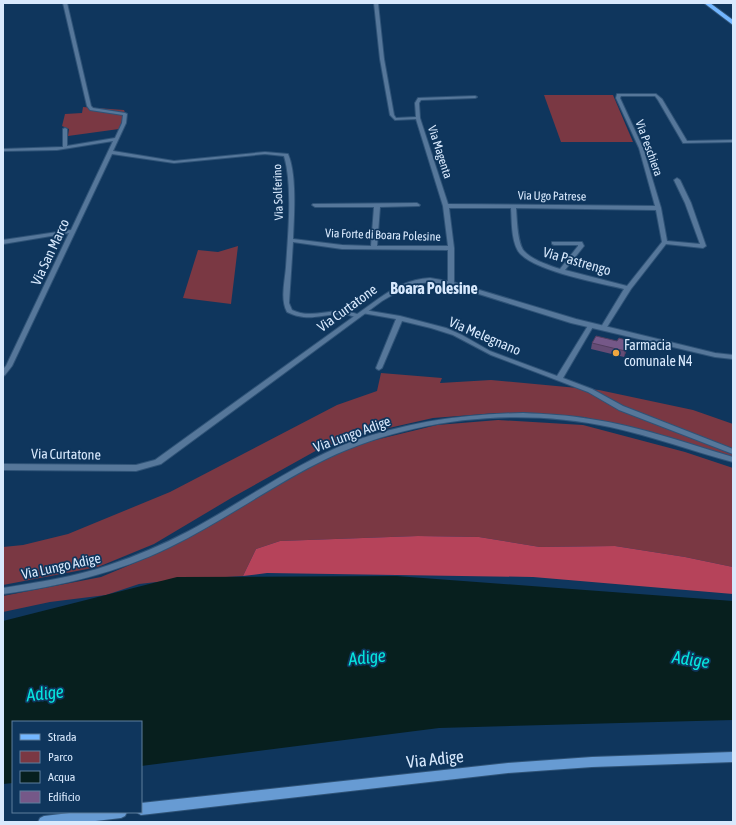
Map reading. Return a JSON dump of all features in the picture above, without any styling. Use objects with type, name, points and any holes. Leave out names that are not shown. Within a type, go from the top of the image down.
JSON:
[{"type":"main road","points":[[707,3],[733,23]]},
{"type":"main road","name":"Via Adige","points":[[142,809],[508,768],[592,762],[733,757]]},
{"type":"main road","points":[[44,822],[112,813]]},
{"type":"street","name":"Via San Marco","points":[[3,374],[9,366],[124,123],[125,114],[92,109],[89,106],[65,3]]},
{"type":"street","name":"Via Magenta","points":[[376,3],[382,59],[392,115],[395,119],[418,118],[446,206],[451,248],[451,284]]},
{"type":"street","name":"Via Peschiera","points":[[665,242],[658,208],[641,148],[618,98],[619,95],[656,96],[660,99],[685,142],[733,141]]},
{"type":"street","points":[[418,118],[416,103],[420,99],[475,97]]},
{"type":"street","points":[[65,129],[65,148]]},
{"type":"street","points":[[3,150],[65,148],[117,139]]},
{"type":"street","name":"Via Solferino","points":[[111,152],[174,162],[265,153],[286,155],[289,160],[290,240],[286,303],[289,311],[303,316],[361,314]]},
{"type":"street","points":[[604,327],[628,288],[665,242],[703,246],[688,203],[677,180]]},
{"type":"street","points":[[315,205],[417,205]]},
{"type":"street","points":[[374,248],[377,205]]},
{"type":"street","name":"Via Ugo Patrese","points":[[446,206],[658,208]]},
{"type":"street","name":"Via Pastrengo","points":[[513,206],[518,246],[520,251],[526,257],[536,263],[628,288]]},
{"type":"street","points":[[3,242],[74,231]]},
{"type":"street","name":"Via Forte di Boara Polesine","points":[[290,240],[342,247],[451,248]]},
{"type":"street","points":[[554,242],[580,243],[581,246],[562,270]]},
{"type":"street","name":"Via Curtatone","points":[[3,467],[136,468],[158,462],[361,314],[409,282],[425,280],[451,284],[591,325],[716,355],[733,357]]},
{"type":"street","name":"Via Melegnano","points":[[361,314],[400,318],[455,334],[493,354],[559,378],[607,399],[621,408],[733,452]]},
{"type":"street","points":[[379,368],[400,318]]},
{"type":"street","points":[[559,378],[591,325]]},
{"type":"street","name":"Via Lungo Adige","points":[[3,591],[85,576],[119,566],[147,555],[197,530],[323,457],[380,435],[434,422],[491,416],[521,415],[591,421],[653,436],[733,460]]},
{"type":"green space","points":[[544,95],[613,95],[633,142],[561,142]]},
{"type":"green space","points":[[83,107],[124,110],[126,115],[119,129],[68,136],[69,129],[62,126],[65,114],[82,113]]},
{"type":"green space","points":[[238,246],[231,304],[183,298],[198,250],[218,252]]},
{"type":"green space","points":[[381,373],[442,378],[440,383],[491,380],[599,390],[693,410],[733,424],[733,459],[688,444],[584,417],[497,413],[433,418],[358,435],[319,449],[233,497],[154,544],[98,567],[3,585],[3,547],[23,545],[68,534],[170,492],[337,405],[377,391]]},
{"type":"green space","points":[[498,420],[583,425],[685,452],[733,468],[733,567],[685,557],[615,546],[540,547],[479,537],[418,536],[280,541],[256,549],[243,576],[174,580],[139,584],[106,595],[50,602],[3,612],[3,596],[101,577],[161,552],[241,504],[326,456],[363,443],[437,425]]},
{"type":"shaded area","points":[[418,536],[479,537],[540,547],[615,546],[685,557],[733,567],[733,594],[533,577],[267,573],[243,576],[256,549],[280,541]]},
{"type":"water","name":"Adige","points":[[396,576],[733,601],[733,720],[439,728],[142,766],[142,721],[12,721],[12,783],[3,784],[3,621],[177,577]]},
{"type":"building","points":[[596,336],[617,341],[619,338],[629,341],[625,351],[592,343]]},
{"type":"place","name":"Farmacia comunale N4","points":[[616,353]]},
{"type":"district","name":"Boara Polesine","points":[[434,288]]}]
